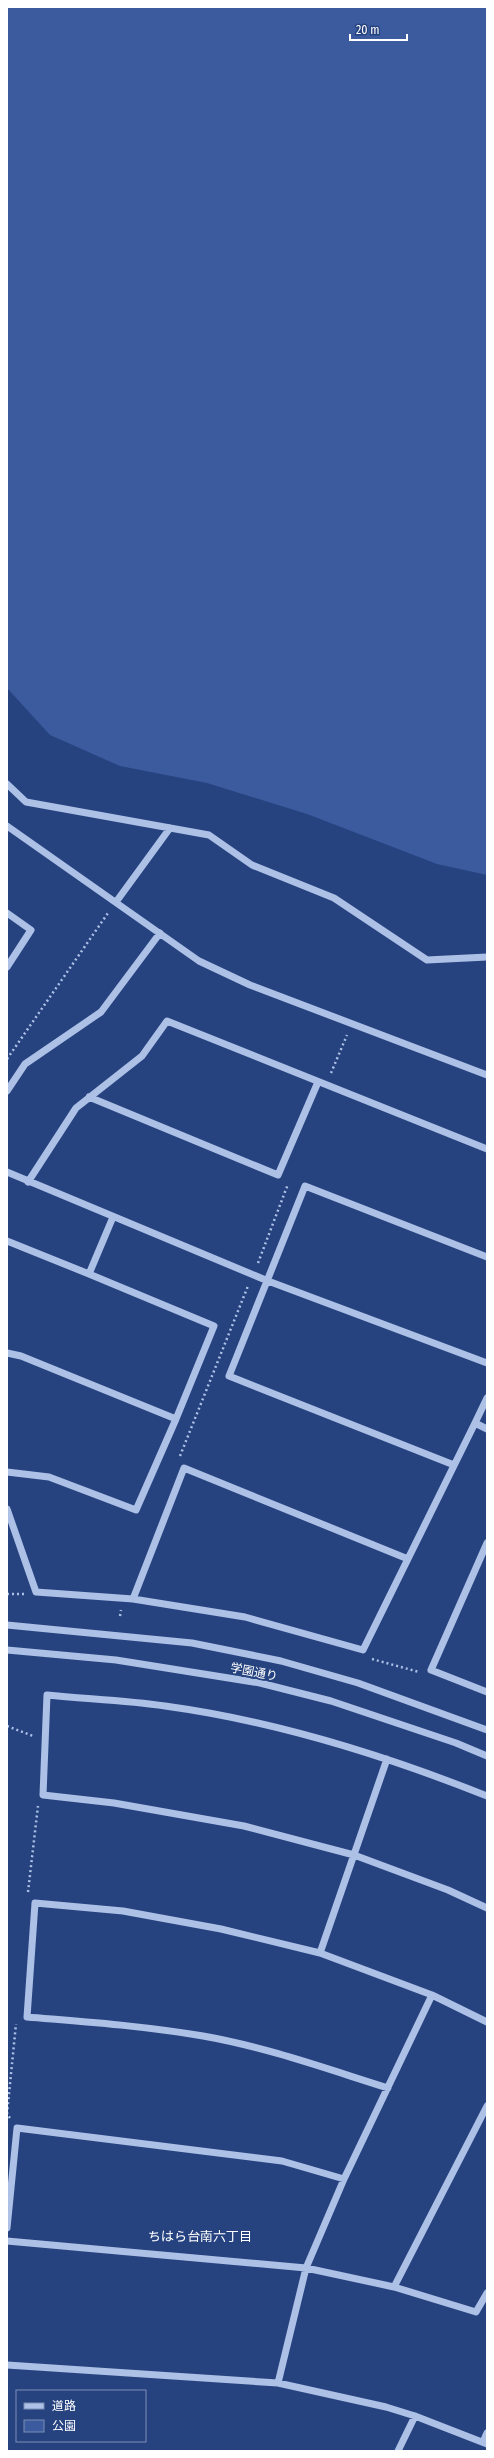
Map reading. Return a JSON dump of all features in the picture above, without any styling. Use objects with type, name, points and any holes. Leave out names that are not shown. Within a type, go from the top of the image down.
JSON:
[{"type":"street","points":[[7,784],[26,802],[209,835],[252,865],[334,898],[427,960],[487,957]]},
{"type":"street","points":[[7,826],[199,961],[250,985],[487,1075]]},
{"type":"street","points":[[116,902],[170,828]]},
{"type":"street","points":[[7,913],[31,930],[7,967]]},
{"type":"street","points":[[7,1091],[25,1064],[100,1012],[160,934]]},
{"type":"street","points":[[28,1182],[76,1108],[142,1056],[167,1021],[487,1149]]},
{"type":"street","points":[[89,1097],[278,1175],[318,1082]]},
{"type":"street","points":[[7,1172],[28,1182],[268,1280],[487,1363]]},
{"type":"street","points":[[454,1465],[229,1376],[305,1186],[487,1256]]},
{"type":"street","points":[[89,1274],[113,1217]]},
{"type":"street","points":[[7,1242],[214,1326],[176,1419],[136,1510],[49,1477],[7,1472]]},
{"type":"street","points":[[7,1353],[22,1356],[176,1419]]},
{"type":"street","points":[[7,1509],[36,1592],[133,1599],[244,1617],[363,1650],[487,1398]]},
{"type":"street","points":[[475,1423],[487,1430]]},
{"type":"street","points":[[133,1599],[184,1468],[408,1559]]},
{"type":"street","points":[[487,1543],[484,1556],[431,1670],[487,1692]]},
{"type":"street","name":"学園通り","points":[[7,1625],[192,1644],[281,1661],[358,1683],[487,1730]]},
{"type":"street","name":"学園通り","points":[[7,1650],[116,1660],[260,1683],[331,1701],[456,1743],[487,1756]]},
{"type":"street","points":[[487,1796],[388,1759],[330,1741],[239,1719],[164,1706],[47,1695],[43,1795],[114,1803],[244,1826],[354,1855],[448,1890],[487,1908]]},
{"type":"street","points":[[320,1953],[388,1759]]},
{"type":"street","points":[[388,2088],[276,2053],[204,2036],[122,2025],[27,2017],[35,1902],[123,1911],[221,1929],[320,1953],[432,1995],[487,2022]]},
{"type":"street","points":[[278,2384],[306,2268],[344,2179],[432,1995]]},
{"type":"street","points":[[394,2287],[487,2106]]},
{"type":"street","points":[[7,2228],[17,2128],[282,2161],[344,2179]]},
{"type":"street","points":[[7,2240],[306,2268],[394,2287],[476,2312],[487,2293]]},
{"type":"street","points":[[7,2364],[278,2384],[386,2407],[415,2416],[485,2443],[487,2433]]},
{"type":"street","points":[[398,2451],[415,2416]]},
{"type":"path","points":[[7,1059],[116,902]]},
{"type":"path","points":[[326,1085],[352,1023]]},
{"type":"path","points":[[180,1458],[290,1180]]},
{"type":"path","points":[[120,1616],[123,1598]]},
{"type":"path","points":[[363,1650],[362,1656],[416,1673],[431,1670]]},
{"type":"path","points":[[7,1726],[45,1743]]},
{"type":"path","points":[[35,1902],[27,1891],[38,1800],[43,1795]]},
{"type":"path","points":[[17,2128],[7,2114],[16,2019],[27,2017]]},
{"type":"green space","points":[[7,7],[487,7],[487,875],[437,864],[307,814],[207,783],[120,766],[50,735],[7,688]]},
{"type":"district","name":"ちはら台南六丁目","points":[[200,2236]]}]
